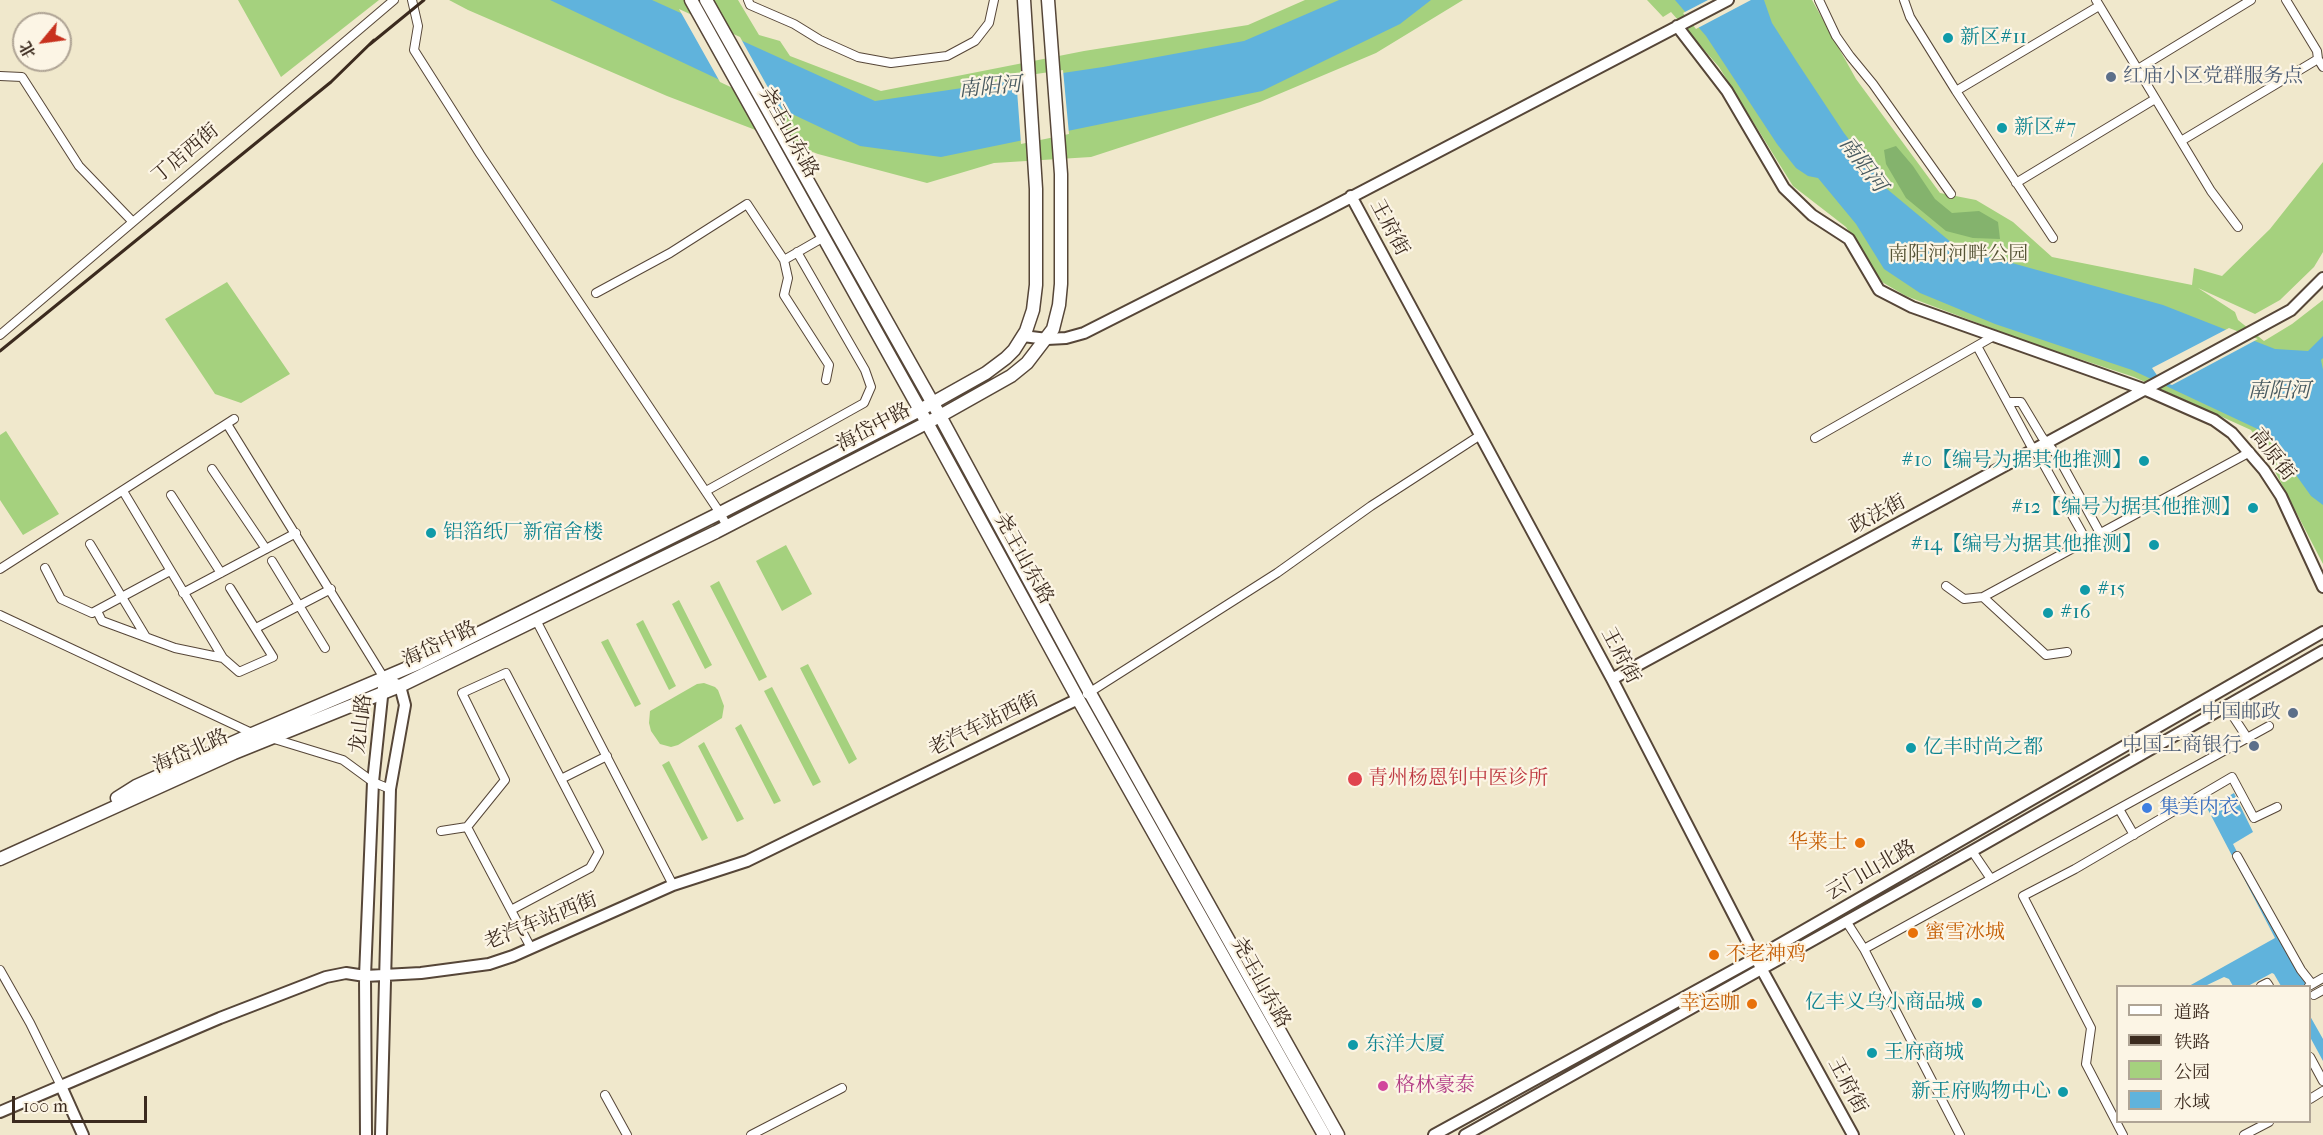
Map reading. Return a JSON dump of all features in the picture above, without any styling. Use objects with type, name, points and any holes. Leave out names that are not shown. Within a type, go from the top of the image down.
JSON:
[{"type":"main road","name":"尧王山东路","points":[[691,0],[825,230],[933,403],[1090,693],[1338,1135]]},
{"type":"main road","name":"尧王山东路","points":[[706,0],[920,410],[1078,699],[1324,1135]]},
{"type":"main road","name":"海岱中路","points":[[384,678],[419,663],[720,513],[920,410],[999,365],[1014,350],[1023,336],[1033,310],[1036,285],[1035,189],[1024,0]]},
{"type":"main road","name":"海岱中路","points":[[400,686],[727,526],[940,416],[1019,370],[1047,339],[1056,320],[1061,284],[1061,174],[1048,0]]},
{"type":"main road","name":"海岱北路","points":[[0,857],[136,786],[384,678]]},
{"type":"main road","name":"海岱北路","points":[[0,857],[234,753],[400,686]]},
{"type":"street","name":"丁店西街","points":[[0,335],[394,0]]},
{"type":"street","points":[[412,0],[418,26],[414,50],[480,154],[706,491],[727,526]]},
{"type":"street","points":[[748,0],[750,5],[794,24],[820,40],[858,57],[891,63],[947,56],[975,41],[989,23],[994,0]]},
{"type":"street","points":[[1023,336],[1047,339],[1066,338],[1084,333],[1728,0]]},
{"type":"street","points":[[1819,0],[1845,50],[1873,84],[1951,194]]},
{"type":"street","points":[[1904,0],[1910,17],[1956,91],[2053,238]]},
{"type":"street","points":[[2138,69],[2251,0]]},
{"type":"street","points":[[2286,0],[2317,51],[2318,59],[2323,67]]},
{"type":"street","points":[[1956,91],[2097,3],[2211,191],[2238,227]]},
{"type":"street","name":"高原街","points":[[1681,24],[1727,91],[1784,188],[1812,215],[1849,239],[1879,290],[1912,307],[2146,390],[2214,420],[2232,433],[2250,452],[2281,496],[2323,587]]},
{"type":"street","points":[[2181,141],[2318,59]]},
{"type":"street","points":[[0,76],[22,77],[79,166],[132,221]]},
{"type":"street","points":[[2016,183],[2156,99]]},
{"type":"street","name":"王府街","points":[[1351,196],[1612,679],[1758,963],[1853,1135]]},
{"type":"street","points":[[596,293],[670,253],[747,204],[784,260],[788,278],[784,295],[829,365],[826,380]]},
{"type":"street","points":[[784,260],[825,230]]},
{"type":"street","points":[[706,491],[864,403],[871,387],[865,370],[797,252]]},
{"type":"street","name":"政法街","points":[[1612,679],[2291,310],[2323,278]]},
{"type":"street","points":[[1815,438],[1994,336]]},
{"type":"street","points":[[1977,346],[2086,540]]},
{"type":"street","points":[[2008,402],[2021,402],[2042,437],[2049,443],[2100,533]]},
{"type":"street","points":[[0,569],[231,421],[384,678]]},
{"type":"street","points":[[1078,699],[1277,573],[1371,506],[1479,435]]},
{"type":"street","points":[[1946,585],[1964,598],[1983,597],[2250,452]]},
{"type":"street","points":[[212,469],[266,549]]},
{"type":"street","points":[[123,491],[223,658],[239,672],[273,657],[230,588]]},
{"type":"street","points":[[171,495],[221,573]]},
{"type":"street","points":[[183,593],[296,533]]},
{"type":"street","points":[[90,544],[146,637]]},
{"type":"street","points":[[272,561],[325,648]]},
{"type":"street","points":[[45,568],[61,599],[92,613],[170,571]]},
{"type":"street","points":[[255,628],[331,589]]},
{"type":"street","points":[[1983,597],[2046,655],[2067,652]]},
{"type":"street","points":[[97,610],[102,621],[175,648],[223,658]]},
{"type":"street","points":[[0,615],[252,734],[273,738],[343,760],[373,782],[390,789]]},
{"type":"street","points":[[537,620],[673,885]]},
{"type":"street","name":"云门山北路","points":[[1465,1135],[2323,632]]},
{"type":"street","name":"云门山北路","points":[[1434,1135],[1758,963],[1846,921],[2228,707],[2323,651]]},
{"type":"street","points":[[441,831],[467,827],[505,780],[462,693],[506,673],[599,852],[590,868],[511,910]]},
{"type":"street","name":"龙山路","points":[[366,1135],[365,976],[373,782],[384,678],[400,686],[405,705],[390,789],[381,1135]]},
{"type":"street","name":"老汽车站西街","points":[[0,1113],[283,992],[326,976],[346,973],[365,976],[421,973],[489,964],[531,948],[673,885],[747,861],[1078,699]]},
{"type":"street","points":[[2228,707],[2248,739]]},
{"type":"street","points":[[1864,949],[2269,726]]},
{"type":"street","points":[[561,780],[607,756]]},
{"type":"street","points":[[2116,1122],[2086,1064],[2091,1028],[2023,896],[2134,835],[2232,777],[2254,818],[2277,807]]},
{"type":"street","points":[[2119,810],[2134,835]]},
{"type":"street","points":[[467,827],[531,948]]},
{"type":"street","points":[[1972,851],[1990,879]]},
{"type":"street","points":[[2237,856],[2310,985],[2323,978]]},
{"type":"street","points":[[1846,921],[1864,949],[1960,1135]]},
{"type":"street","points":[[0,970],[30,1023],[83,1135]]},
{"type":"street","points":[[2314,995],[2323,990]]},
{"type":"street","points":[[2311,1060],[2323,1081]]},
{"type":"street","points":[[751,1135],[842,1088]]},
{"type":"street","points":[[605,1095],[627,1135]]},
{"type":"street","points":[[2244,1135],[2267,1123]]},
{"type":"green space","points":[[238,0],[379,0],[281,77]]},
{"type":"green space","points":[[449,0],[738,0],[759,35],[780,41],[790,56],[881,91],[1084,51],[1248,25],[1305,0],[1463,0],[1376,53],[1260,102],[1091,157],[994,163],[927,183],[818,154],[667,96]]},
{"type":"green space","name":"南阳河河畔公园","points":[[1647,0],[1812,0],[1856,79],[1940,193],[1976,200],[2013,222],[2052,257],[2192,285],[2194,268],[2222,276],[2270,229],[2323,162],[2323,252],[2314,267],[2280,300],[2255,314],[2198,288],[2235,312],[2238,320],[2264,341],[2292,324],[2323,300],[2323,564],[2266,454],[2251,430],[2134,377],[2028,342],[1906,296],[1882,282],[1846,227],[1793,186],[1719,67],[1671,12],[1663,17]]},
{"type":"green space","points":[[1896,146],[1913,166],[1935,199],[1952,213],[1979,211],[1998,222],[2000,239],[1973,238],[1946,231],[1906,198],[1886,164],[1884,150]]},
{"type":"green space","points":[[227,282],[290,374],[241,403],[215,394],[165,319]]},
{"type":"green space","points":[[6,431],[59,514],[23,535],[0,500],[0,435]]},
{"type":"green space","points":[[786,545],[812,594],[782,611],[756,561]]},
{"type":"green space","points":[[719,581],[767,677],[759,681],[710,586]]},
{"type":"green space","points":[[679,600],[712,665],[705,669],[672,604]]},
{"type":"green space","points":[[643,620],[676,686],[669,690],[636,624]]},
{"type":"green space","points":[[608,639],[641,704],[635,707],[601,642]]},
{"type":"green space","points":[[808,664],[857,759],[849,764],[800,668]]},
{"type":"green space","points":[[704,683],[718,690],[724,706],[722,718],[678,745],[671,747],[660,744],[651,731],[650,711],[697,684]]},
{"type":"green space","points":[[772,687],[821,782],[813,786],[764,691]]},
{"type":"green space","points":[[741,724],[781,801],[774,804],[735,728]]},
{"type":"green space","points":[[704,742],[744,819],[737,822],[698,746]]},
{"type":"green space","points":[[669,761],[708,838],[702,841],[662,765]]},
{"type":"water","name":"南阳河","points":[[550,0],[652,0],[875,101],[1103,67],[1244,41],[1339,0],[1431,0],[1400,24],[1262,91],[941,157],[860,146]]},
{"type":"water","name":"南阳河","points":[[1675,0],[1764,0],[1772,23],[1797,62],[1844,133],[1887,189],[1958,248],[2163,305],[2275,349],[2308,351],[2323,336],[2323,358],[2321,360],[2323,370],[2323,505],[2311,496],[2266,433],[2132,370],[1995,324],[1920,293],[1884,269],[1856,224],[1818,178],[1808,176],[1796,168],[1777,144],[1706,36]]},
{"type":"water","points":[[2234,793],[2253,832],[2233,844],[2299,975],[2308,985],[2280,985],[2272,973],[2250,985],[2232,985],[2229,979],[2224,977],[2207,985],[2191,985],[2275,938],[2205,804],[2212,801],[2215,804]]},
{"type":"water","points":[[2311,1018],[2323,1039],[2323,1061],[2311,1039]]},
{"type":"pier","points":[[1708,0],[1751,0],[1696,29],[1683,13]]},
{"type":"pier","points":[[679,9],[740,37],[781,111],[720,82]]},
{"type":"pier","points":[[1063,70],[1069,134],[1021,144],[1016,77]]},
{"type":"pier","points":[[2229,328],[2258,339],[2172,385],[2161,381],[2152,368]]},
{"type":"railway","points":[[369,45],[424,0]]},
{"type":"railway","points":[[0,351],[331,82],[374,40]]},
{"type":"place","name":"新区#11","points":[[1948,38]]},
{"type":"place","name":"红庙小区党群服务点","points":[[2111,77]]},
{"type":"place","name":"新区#7","points":[[2002,128]]},
{"type":"place","name":"#10【编号为据其他推测】","points":[[2144,461]]},
{"type":"place","name":"#12【编号为据其他推测】","points":[[2253,508]]},
{"type":"place","name":"铝箔纸厂新宿舍楼","points":[[431,533]]},
{"type":"place","name":"#14【编号为据其他推测】","points":[[2154,545]]},
{"type":"place","name":"#15","points":[[2085,590]]},
{"type":"place","name":"#16","points":[[2048,613]]},
{"type":"place","name":"中国邮政","points":[[2293,713]]},
{"type":"place","name":"中国工商银行","points":[[2254,746]]},
{"type":"place","name":"亿丰时尚之都","points":[[1911,748]]},
{"type":"place","name":"青州杨恩钊中医诊所","points":[[1355,779]]},
{"type":"place","name":"集美内衣","points":[[2147,808]]},
{"type":"place","name":"华莱士","points":[[1860,843]]},
{"type":"place","name":"蜜雪冰城","points":[[1913,933]]},
{"type":"place","name":"不老神鸡","points":[[1714,955]]},
{"type":"place","name":"亿丰义乌小商品城","points":[[1977,1003]]},
{"type":"place","name":"幸运咖","points":[[1752,1004]]},
{"type":"place","name":"东洋大厦","points":[[1353,1045]]},
{"type":"place","name":"王府商城","points":[[1872,1053]]},
{"type":"place","name":"格林豪泰","points":[[1383,1086]]},
{"type":"place","name":"新王府购物中心","points":[[2063,1092]]}]
